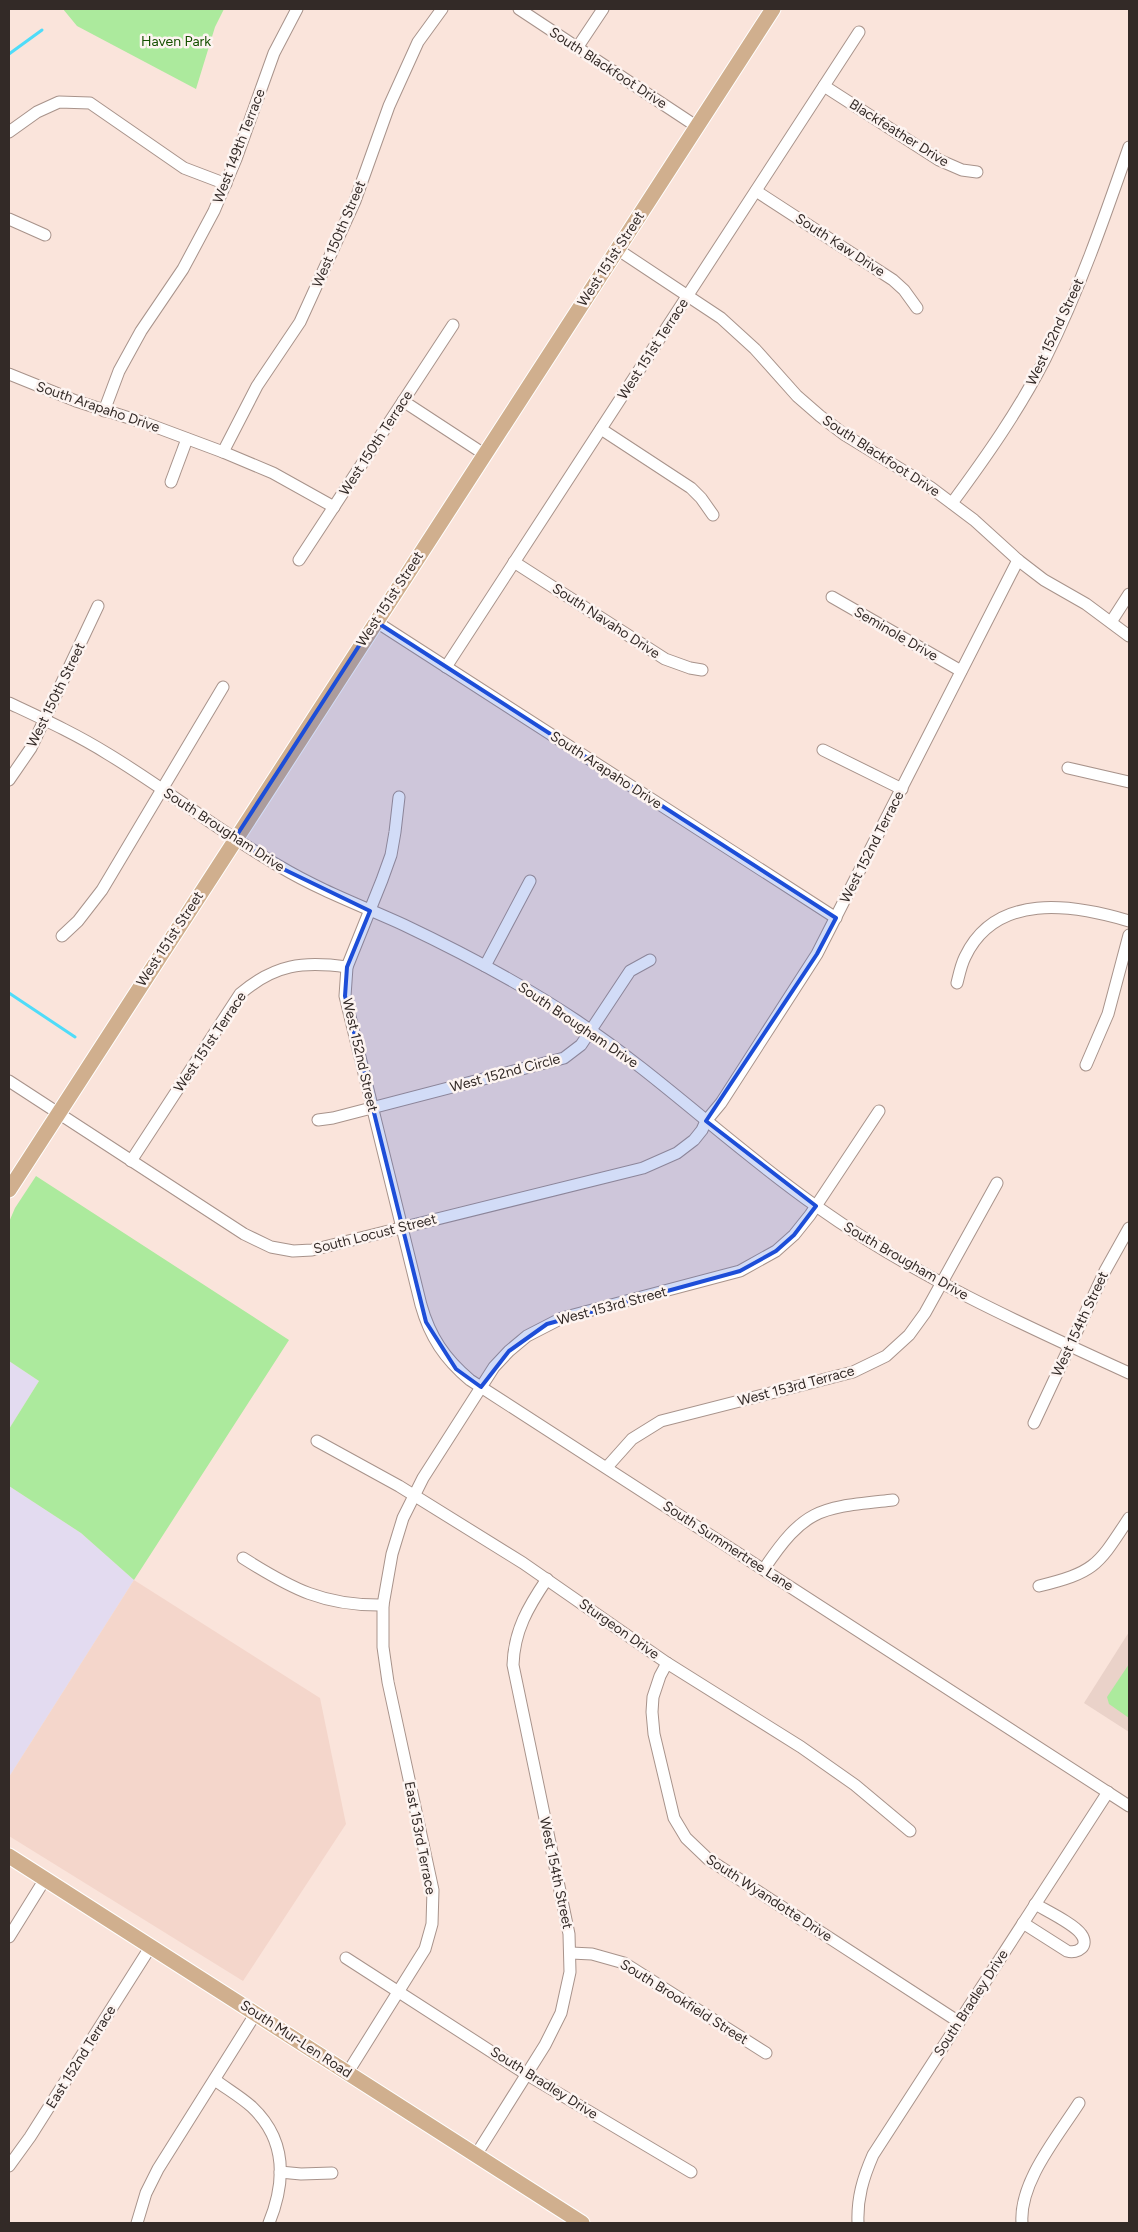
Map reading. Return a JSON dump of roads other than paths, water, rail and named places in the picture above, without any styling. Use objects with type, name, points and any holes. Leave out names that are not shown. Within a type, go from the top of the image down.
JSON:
[{"type":"main road","name":"West 151st Street","points":[[9,1190],[375,621],[773,9]]},
{"type":"main road","name":"South Mur-Len Road","points":[[9,1856],[348,2072],[578,2222]]},
{"type":"street","name":"West 149th Terrace","points":[[104,411],[119,371],[141,331],[183,269],[226,184],[274,53],[297,9]]},
{"type":"street","name":"West 150th Street","points":[[223,452],[257,386],[300,322],[355,202],[389,106],[402,77],[418,42],[442,9]]},
{"type":"street","name":"South Blackfoot Drive","points":[[519,9],[696,126]]},
{"type":"street","points":[[577,48],[603,9]]},
{"type":"street","name":"West 151st Terrace","points":[[446,667],[859,32]]},
{"type":"street","name":"Blackfeather Drive","points":[[824,86],[939,160],[962,170],[976,172]]},
{"type":"street","points":[[9,132],[37,112],[59,102],[90,104],[184,168],[226,184]]},
{"type":"street","name":"West 152nd Street","points":[[952,503],[1004,429],[1045,359],[1088,261],[1129,147]]},
{"type":"street","name":"South Kaw Drive","points":[[756,191],[893,280],[904,290],[917,308]]},
{"type":"street","points":[[9,219],[45,235]]},
{"type":"street","name":"South Blackfoot Drive","points":[[617,249],[721,318],[746,339],[797,396],[845,435],[908,472],[952,503],[1018,560],[1129,636]]},
{"type":"street","name":"West 150th Terrace","points":[[299,560],[453,325]]},
{"type":"street","name":"South Arapaho Drive","points":[[9,374],[38,387],[223,452],[273,473],[334,507]]},
{"type":"street","points":[[404,401],[484,454]]},
{"type":"street","points":[[601,429],[691,488],[713,515]]},
{"type":"street","points":[[171,482],[187,439]]},
{"type":"street","name":"West 152nd Terrace","points":[[706,1121],[721,1103],[817,954],[1018,560]]},
{"type":"street","name":"South Navaho Drive","points":[[514,562],[666,659],[690,668],[702,670]]},
{"type":"street","points":[[1110,622],[1129,594]]},
{"type":"street","name":"Seminole Drive","points":[[832,597],[961,671]]},
{"type":"street","name":"West 150th Street","points":[[9,780],[31,748],[46,720],[98,606]]},
{"type":"street","name":"South Arapaho Drive","points":[[375,621],[836,918]]},
{"type":"street","points":[[62,936],[94,902],[163,790],[223,687]]},
{"type":"street","name":"South Brougham Drive","points":[[9,703],[46,720],[110,755],[279,867],[370,911],[408,927],[531,992],[590,1030],[646,1071],[758,1164],[816,1206],[886,1252],[941,1284],[1129,1373]]},
{"type":"street","points":[[823,750],[902,789]]},
{"type":"street","points":[[1068,768],[1129,782]]},
{"type":"street","name":"West 152nd Street","points":[[399,797],[396,832],[391,854],[347,967],[345,996],[402,1228]]},
{"type":"street","points":[[485,966],[530,881]]},
{"type":"street","points":[[957,983],[964,958],[973,944],[997,920],[1012,913],[1026,908],[1043,907],[1104,914],[1129,921]]},
{"type":"street","points":[[1086,1065],[1108,1014],[1129,935]]},
{"type":"street","name":"West 152nd Circle","points":[[318,1120],[564,1058],[581,1045],[630,971],[650,960]]},
{"type":"street","name":"West 151st Terrace","points":[[131,1161],[240,994],[265,976],[291,966],[321,964],[347,967]]},
{"type":"street","name":"South Locust Street","points":[[9,1081],[244,1234],[271,1247],[293,1252],[312,1250],[659,1163],[689,1144],[702,1130],[706,1121]]},
{"type":"street","name":"West 153rd Street","points":[[386,1582],[403,1518],[414,1495],[481,1387],[509,1350],[547,1324],[575,1314],[740,1271],[776,1251],[794,1235],[816,1206],[879,1111]]},
{"type":"street","name":"West 153rd Terrace","points":[[607,1467],[632,1439],[661,1421],[853,1372],[874,1363],[909,1335],[941,1284],[997,1183]]},
{"type":"street","name":"South Summertree Lane","points":[[402,1228],[426,1322],[434,1339],[456,1369],[1129,1806]]},
{"type":"street","name":"West 154th Street","points":[[1034,1423],[1105,1271],[1129,1228]]},
{"type":"street","name":"Sturgeon Drive","points":[[317,1441],[414,1495],[547,1579],[667,1663],[802,1746],[910,1831]]},
{"type":"street","points":[[764,1569],[787,1535],[800,1523],[815,1514],[841,1506],[892,1500]]},
{"type":"street","points":[[1039,1586],[1067,1580],[1092,1568],[1103,1557],[1129,1518]]},
{"type":"street","points":[[243,1558],[279,1580],[313,1595],[353,1604],[383,1605]]},
{"type":"street","name":"West 154th Street","points":[[476,2155],[554,2029],[567,1991],[571,1953],[569,1934],[513,1665],[514,1649],[522,1618],[547,1579]]},
{"type":"street","name":"East 153rd Terrace","points":[[348,2072],[399,1992],[428,1940],[432,1924],[433,1890],[388,1682],[383,1647],[383,1605],[386,1582]]},
{"type":"street","name":"South Wyandotte Drive","points":[[667,1663],[655,1690],[652,1723],[670,1808],[686,1838],[708,1859],[959,2022]]},
{"type":"street","name":"South Bradley Drive","points":[[858,2223],[859,2196],[863,2178],[874,2155],[1108,1792]]},
{"type":"street","points":[[9,1937],[45,1879]]},
{"type":"street","points":[[1023,1923],[1067,1951],[1074,1953],[1080,1951],[1084,1946],[1084,1941],[1078,1931],[1036,1904]]},
{"type":"street","name":"East 152nd Terrace","points":[[9,2166],[30,2137],[151,1946]]},
{"type":"street","name":"South Brookfield Street","points":[[571,1953],[592,1954],[624,1963],[766,2053]]},
{"type":"street","points":[[346,1958],[399,1992]]},
{"type":"street","name":"South Bradley Drive","points":[[399,1992],[526,2074],[691,2172]]},
{"type":"street","points":[[137,2223],[146,2193],[158,2169],[256,2013]]},
{"type":"street","points":[[215,2080],[245,2101],[264,2120],[273,2135],[280,2155],[279,2196],[269,2223]]},
{"type":"street","points":[[1022,2223],[1023,2206],[1030,2182],[1079,2103]]},
{"type":"street","points":[[280,2172],[332,2174]]},
{"type":"waterway","points":[[9,54],[42,30]]},
{"type":"waterway","points":[[9,993],[75,1037]]},
{"type":"park label","name":"Haven Park","points":[[176,41]]}]
